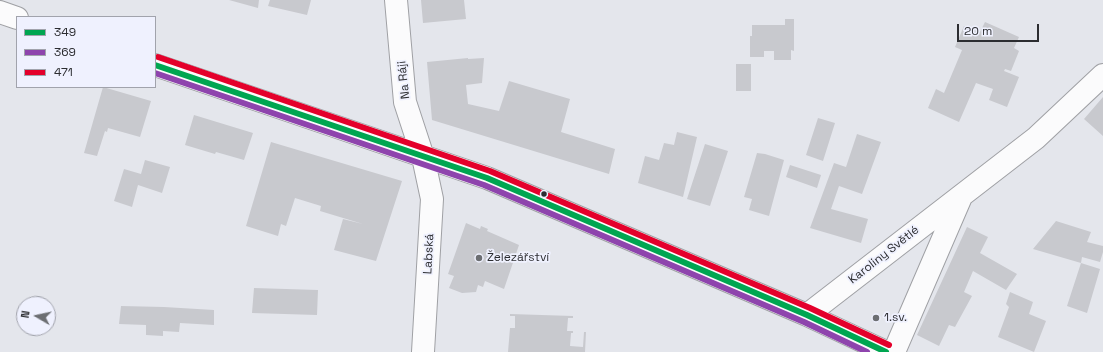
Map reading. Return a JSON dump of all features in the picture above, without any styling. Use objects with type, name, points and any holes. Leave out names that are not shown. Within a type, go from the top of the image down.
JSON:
[{"type":"street","name":"Na Ráji","points":[[396,0],[405,102],[424,157]]},
{"type":"street","points":[[0,12],[16,18]]},
{"type":"street","points":[[156,65],[487,178],[807,315],[886,352]]},
{"type":"street","name":"Karoliny Světlé","points":[[807,315],[1036,138],[1103,75]]},
{"type":"street","name":"Labská","points":[[423,352],[432,199],[424,157]]},
{"type":"street","name":"Karoliny Světlé","points":[[894,352],[962,196]]},
{"type":"building","points":[[229,0],[259,0],[258,8]]},
{"type":"building","points":[[270,0],[311,0],[307,15],[268,6]]},
{"type":"building","points":[[421,0],[464,0],[466,19],[423,23]]},
{"type":"building","points":[[785,19],[794,19],[794,51],[791,50],[791,60],[774,60],[774,51],[764,51],[764,57],[750,57],[750,36],[752,36],[752,25],[785,25]]},
{"type":"building","points":[[985,22],[1019,37],[1014,48],[1019,51],[1011,71],[1005,69],[1004,71],[1019,77],[1007,107],[989,100],[993,89],[976,83],[959,122],[928,108],[936,89],[944,93],[962,50],[955,47],[964,26],[980,32]]},
{"type":"building","points":[[484,58],[482,83],[466,85],[468,104],[499,111],[509,81],[570,99],[561,132],[615,149],[609,174],[432,120],[427,62]]},
{"type":"building","points":[[736,64],[751,64],[751,91],[736,91]]},
{"type":"building","points":[[103,88],[151,101],[140,137],[108,128],[107,132],[105,131],[97,156],[84,153]]},
{"type":"building","points":[[1103,97],[1103,136],[1084,119]]},
{"type":"building","points":[[194,115],[253,133],[244,160],[216,152],[215,154],[185,145]]},
{"type":"building","points":[[818,118],[835,123],[823,161],[806,155]]},
{"type":"building","points":[[677,132],[697,137],[683,197],[638,183],[645,156],[659,160],[664,143],[674,145]]},
{"type":"building","points":[[857,134],[881,142],[862,194],[839,186],[831,209],[868,219],[861,243],[810,228],[834,163],[846,167]]},
{"type":"building","points":[[271,142],[402,181],[376,261],[334,250],[343,219],[363,224],[320,211],[321,206],[295,198],[286,226],[281,224],[278,236],[246,226]]},
{"type":"building","points":[[705,144],[728,151],[710,206],[687,199]]},
{"type":"building","points":[[757,153],[784,160],[769,216],[749,210],[752,199],[744,197]]},
{"type":"building","points":[[145,160],[170,167],[162,193],[138,185],[132,207],[114,201],[124,169],[141,174]]},
{"type":"building","points":[[790,165],[821,175],[817,188],[786,177]]},
{"type":"building","points":[[1056,221],[1091,232],[1087,242],[1103,246],[1100,262],[1082,257],[1081,263],[1033,249]]},
{"type":"building","points":[[466,223],[480,229],[481,226],[488,229],[487,231],[519,245],[504,289],[485,281],[483,287],[478,285],[476,292],[462,293],[449,288],[454,276],[448,274]]},
{"type":"building","points":[[967,227],[988,237],[980,253],[1017,274],[1006,290],[973,271],[964,292],[972,296],[955,327],[949,325],[939,346],[917,335]]},
{"type":"building","points":[[1081,263],[1100,269],[1087,313],[1067,306]]},
{"type":"building","points":[[254,288],[318,290],[317,315],[252,313]]},
{"type":"building","points":[[1010,292],[1033,302],[1029,314],[1046,321],[1034,352],[998,337],[1009,307],[1006,304]]},
{"type":"building","points":[[121,306],[214,310],[214,325],[180,323],[179,332],[163,331],[163,336],[146,335],[146,325],[119,324]]},
{"type":"building","points":[[510,314],[573,316],[573,318],[568,318],[567,331],[573,331],[573,333],[571,333],[570,346],[583,347],[584,332],[586,332],[585,352],[508,352],[510,328],[515,328],[515,316],[510,316]]},
{"type":"transit line","name":"471","points":[[158,57],[490,171],[810,308],[889,345]]},
{"type":"transit line","name":"349","points":[[156,65],[487,178],[807,315],[886,352]]},
{"type":"transit line","name":"369","points":[[156,73],[484,185],[804,322],[867,352]]},
{"type":"place","name":"Železářství","points":[[479,258]]},
{"type":"place","name":"1.sv.","points":[[876,318]]}]
